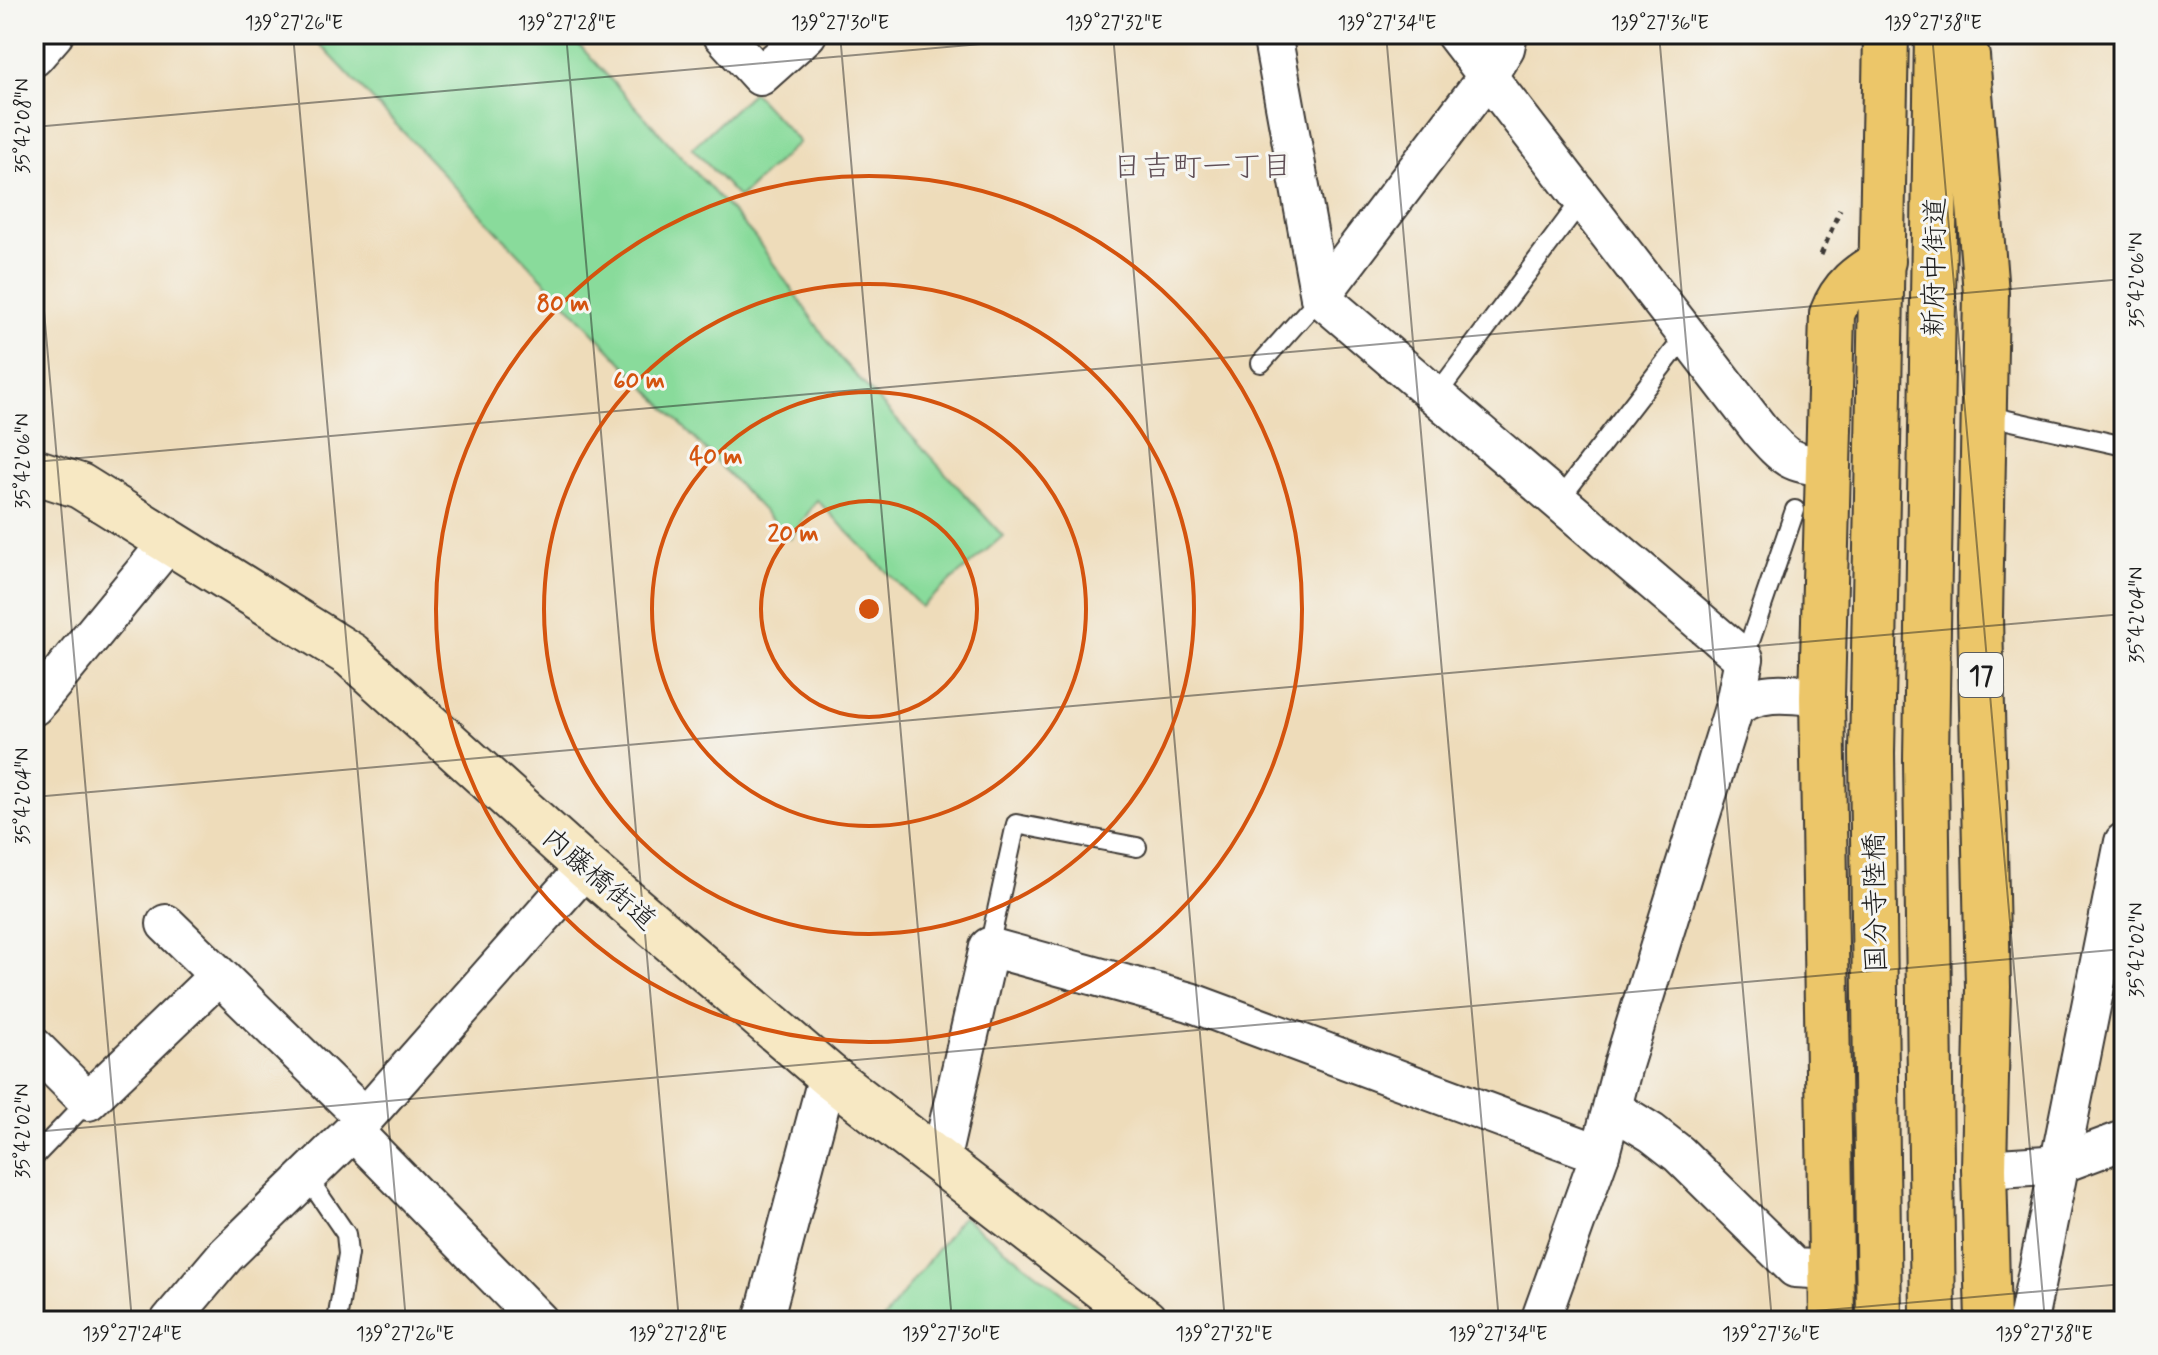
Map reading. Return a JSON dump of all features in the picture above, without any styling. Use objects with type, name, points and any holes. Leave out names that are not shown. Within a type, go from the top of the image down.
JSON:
[{"type":"main road","name":"新府中街道","points":[[1877,484],[1886,34]]},
{"type":"main road","name":"新府中街道","points":[[1929,500],[1937,34]]},
{"type":"main road","name":"17","points":[[1952,34],[1967,56],[1986,293],[1980,616],[1988,987],[1984,1169],[1988,1321]]},
{"type":"main road","points":[[1832,1321],[1822,697],[1832,314],[1848,284],[1883,261]]},
{"type":"main road","name":"国分寺陸橋","points":[[1877,484],[1872,753],[1879,1321]]},
{"type":"main road","name":"国分寺陸橋","points":[[1929,500],[1926,774],[1933,1321]]},
{"type":"street","points":[[34,57],[54,34]]},
{"type":"street","points":[[722,34],[760,76],[807,34]]},
{"type":"street","points":[[1272,34],[1320,297],[1744,659],[1734,708],[1623,1065],[1600,1154],[1540,1321]]},
{"type":"street","points":[[1455,34],[1760,430],[1784,457],[1806,465],[1827,467]]},
{"type":"street","points":[[1320,297],[1487,77],[1505,48],[1508,34]]},
{"type":"street","name":"内藤橋街道","points":[[34,471],[80,486],[351,655],[586,867],[828,1075],[1145,1321]]},
{"type":"street","points":[[34,706],[168,543]]},
{"type":"street","points":[[1734,708],[1762,694],[1822,697]]},
{"type":"street","points":[[2028,1321],[2124,842]]},
{"type":"street","points":[[170,1321],[225,1256],[358,1124],[586,867]]},
{"type":"street","points":[[166,924],[358,1124],[539,1321]]},
{"type":"street","points":[[940,1162],[989,947],[1190,1002],[1600,1154]]},
{"type":"street","points":[[34,1047],[88,1101],[218,976]]},
{"type":"street","points":[[763,1321],[828,1075]]},
{"type":"street","points":[[1613,1109],[1679,1154],[1795,1268],[1830,1270]]},
{"type":"street","points":[[1984,1169],[2060,1164],[2124,1140]]},
{"type":"lane","points":[[1435,397],[1581,201]]},
{"type":"lane","points":[[1261,363],[1320,297]]},
{"type":"lane","points":[[1559,500],[1687,334]]},
{"type":"lane","points":[[1985,415],[2124,446]]},
{"type":"lane","points":[[1744,659],[1795,510]]},
{"type":"lane","points":[[989,947],[1016,824],[1137,847]]},
{"type":"lane","points":[[34,1157],[88,1101]]},
{"type":"lane","points":[[307,1177],[346,1234],[348,1254],[337,1321]]},
{"type":"green space","points":[[310,34],[569,34],[754,236],[839,357],[1003,536],[921,607],[817,500],[790,539]]},
{"type":"green space","points":[[753,92],[799,142],[739,198],[692,148]]},
{"type":"green space","points":[[963,1217],[1099,1321],[882,1321]]},
{"type":"district","name":"日吉町一丁目","points":[[1202,166]]}]
